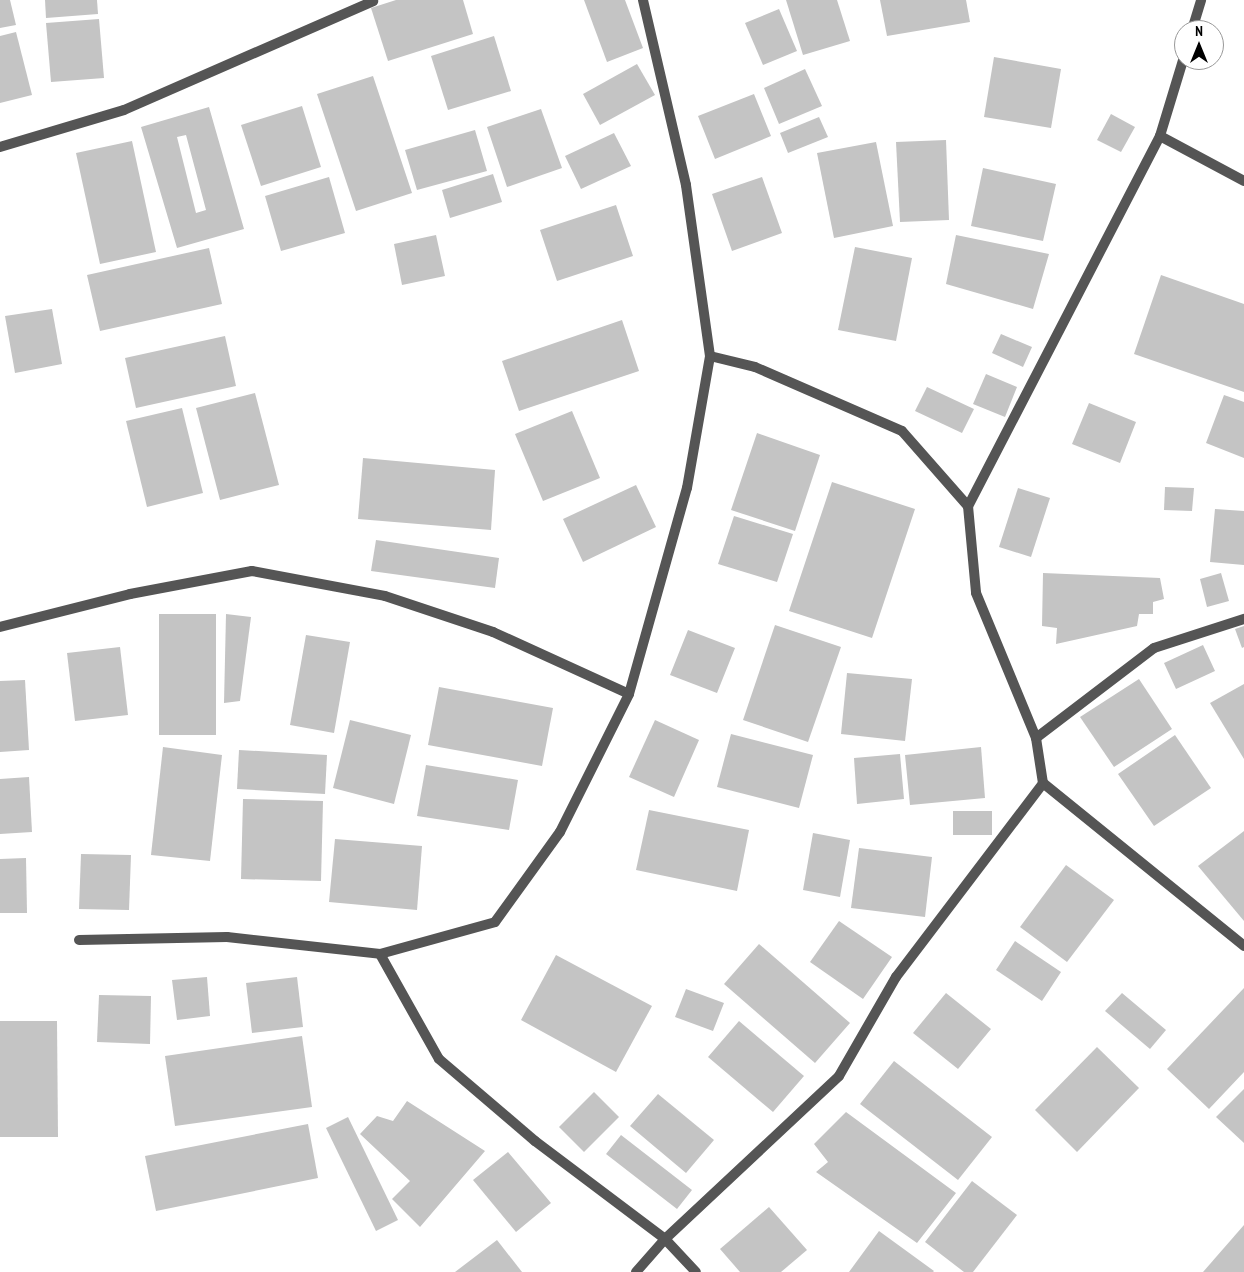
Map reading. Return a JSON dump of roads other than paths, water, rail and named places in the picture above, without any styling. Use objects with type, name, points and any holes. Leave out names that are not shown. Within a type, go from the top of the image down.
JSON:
[{"type":"street","points":[[79,940],[227,937],[380,954],[496,922],[560,832],[629,694],[687,488],[710,356],[686,185],[643,0]]},
{"type":"street","points":[[1195,20],[1201,0]]},
{"type":"street","points":[[0,147],[124,110],[373,1]]},
{"type":"street","points":[[1180,70],[1160,136],[968,506],[976,593],[1036,738],[1043,783],[1244,946]]},
{"type":"street","points":[[1160,136],[1244,181]]},
{"type":"street","points":[[710,356],[755,367],[902,431],[968,506]]},
{"type":"street","points":[[0,627],[130,594],[252,571],[385,596],[484,629],[629,694]]},
{"type":"street","points":[[1036,738],[1154,648],[1244,619]]},
{"type":"street","points":[[636,1272],[665,1239],[839,1076],[896,977],[1043,783]]},
{"type":"street","points":[[380,954],[439,1059],[535,1141],[665,1239],[696,1272]]}]
